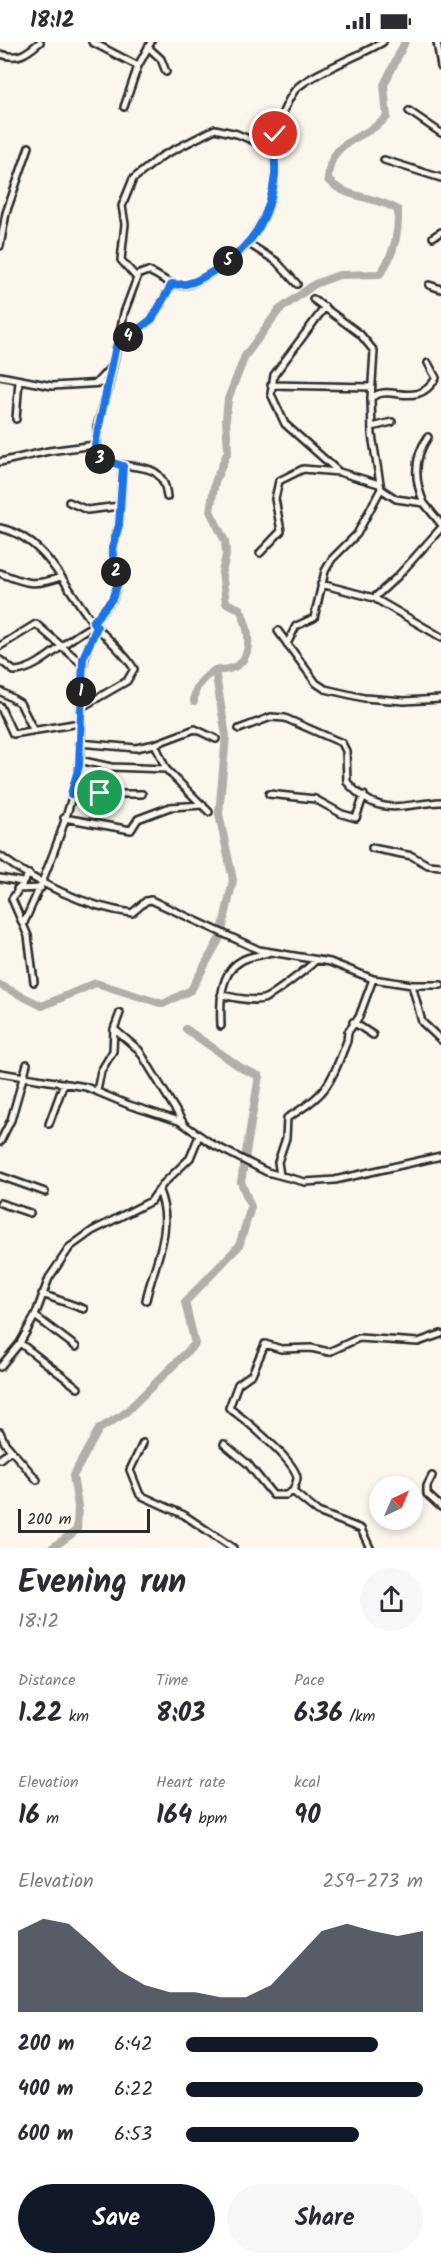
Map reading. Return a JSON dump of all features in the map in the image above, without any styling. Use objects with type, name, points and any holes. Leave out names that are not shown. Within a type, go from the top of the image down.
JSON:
[{"type":"street","points":[[0,54],[13,58],[21,57],[40,42]]},
{"type":"street","points":[[92,42],[138,66]]},
{"type":"street","points":[[137,275],[148,271],[172,284],[193,282],[224,264],[249,244],[265,212],[273,186],[275,165],[273,149],[279,123],[295,89],[320,73],[363,54],[383,42]]},
{"type":"street","points":[[437,42],[441,67]]},
{"type":"street","points":[[124,107],[138,66],[149,45],[161,58],[166,72]]},
{"type":"street","points":[[409,111],[441,133]]},
{"type":"street","points":[[137,275],[121,260],[125,224],[122,206],[127,189],[139,172],[162,156],[215,129],[237,134],[273,149]]},
{"type":"street","points":[[0,246],[6,213],[29,147]]},
{"type":"street","points":[[384,160],[441,178]]},
{"type":"street","points":[[433,237],[441,232]]},
{"type":"street","points":[[249,244],[276,261],[297,284]]},
{"type":"street","points":[[137,275],[116,346],[95,445],[98,458],[123,466],[153,469],[166,482],[167,497]]},
{"type":"street","points":[[116,346],[152,319],[172,284]]},
{"type":"street","points":[[429,285],[441,289]]},
{"type":"street","points":[[287,644],[296,626],[314,618],[321,584],[333,559],[357,534],[380,487],[370,398],[375,358],[372,346],[314,299]]},
{"type":"street","points":[[325,307],[297,341],[270,386],[273,402],[285,423],[339,472]]},
{"type":"street","points":[[98,381],[114,363]]},
{"type":"street","points":[[370,398],[382,392],[413,395],[430,385],[438,378],[428,363]]},
{"type":"street","points":[[0,376],[52,386],[98,381],[104,383],[108,388]]},
{"type":"street","points":[[16,419],[20,380]]},
{"type":"street","points":[[270,386],[371,387]]},
{"type":"street","points":[[372,427],[393,422]]},
{"type":"street","points":[[374,598],[441,526],[424,503],[416,472],[420,450],[429,437]]},
{"type":"street","points":[[0,462],[49,451],[95,445]]},
{"type":"street","points":[[23,925],[42,885],[64,818],[79,760],[82,664],[95,625],[112,599],[117,586],[112,548],[119,525],[123,466]]},
{"type":"street","points":[[260,553],[281,531],[275,499],[279,482],[303,469],[339,472],[380,487],[396,499],[424,503]]},
{"type":"street","points":[[69,502],[87,510],[120,506]]},
{"type":"street","points":[[0,528],[15,532],[34,545],[61,577],[95,625],[125,657],[134,672],[127,681],[82,707]]},
{"type":"street","points":[[0,573],[18,581],[35,584],[61,577]]},
{"type":"street","points":[[321,584],[374,598],[441,637]]},
{"type":"street","points":[[0,646],[36,624],[82,664]]},
{"type":"street","points":[[0,660],[7,668],[21,671],[36,664],[60,645],[95,625]]},
{"type":"street","points":[[278,631],[316,683],[336,693],[404,701],[441,699]]},
{"type":"street","points":[[0,691],[20,703],[33,729]]},
{"type":"street","points":[[0,706],[13,734],[80,723]]},
{"type":"street","points":[[238,729],[271,717],[285,718],[336,739],[346,751],[347,782],[364,795],[389,808],[441,802]]},
{"type":"street","points":[[79,743],[126,748],[155,744],[195,729],[216,739]]},
{"type":"street","points":[[155,744],[166,769],[208,812]]},
{"type":"street","points":[[79,760],[111,767],[166,769]]},
{"type":"street","points":[[71,794],[142,794]]},
{"type":"street","points":[[269,794],[315,799],[353,818],[358,817],[364,795]]},
{"type":"street","points":[[64,818],[131,830],[138,819],[170,807],[203,805]]},
{"type":"street","points":[[372,848],[412,856],[428,865],[441,866]]},
{"type":"street","points":[[0,856],[42,885],[105,907],[136,912],[146,900],[152,900],[269,953],[330,962],[374,979],[412,985],[441,985]]},
{"type":"street","points":[[29,874],[12,899],[31,949],[34,982]]},
{"type":"street","points":[[0,878],[22,882]]},
{"type":"street","points":[[17,889],[42,885]]},
{"type":"street","points":[[221,1026],[221,995],[236,964],[247,958],[269,953]]},
{"type":"street","points":[[221,995],[263,999],[277,993],[285,982],[315,961]]},
{"type":"street","points":[[280,1175],[278,1162],[286,1138],[287,1118],[308,1107],[325,1092],[353,1022],[359,1017],[374,979]]},
{"type":"street","points":[[412,985],[422,1022],[441,1040]]},
{"type":"street","points":[[97,1091],[101,1071],[113,1051],[114,1029],[120,1014]]},
{"type":"street","points":[[353,1022],[373,1035]]},
{"type":"street","points":[[114,1029],[139,1050],[184,1126]]},
{"type":"street","points":[[0,1142],[11,1120],[27,1064]]},
{"type":"street","points":[[0,1073],[64,1083],[97,1091],[129,1105],[172,1118],[238,1159],[267,1172],[305,1182],[325,1182],[441,1156]]},
{"type":"street","points":[[49,1124],[64,1083]]},
{"type":"street","points":[[0,1366],[20,1342],[35,1316],[49,1278],[76,1241],[151,1201],[190,1158],[199,1136]]},
{"type":"street","points":[[0,1176],[45,1192]]},
{"type":"street","points":[[146,1300],[165,1240],[164,1207],[159,1191]]},
{"type":"street","points":[[0,1203],[30,1214]]},
{"type":"street","points":[[42,1294],[84,1309]]},
{"type":"street","points":[[35,1316],[76,1347]]},
{"type":"street","points":[[224,1444],[248,1464],[273,1495],[286,1495],[293,1491],[297,1479],[294,1470],[260,1432],[228,1406],[238,1384],[252,1374],[263,1345],[281,1349],[311,1347],[329,1352],[359,1338],[418,1342],[441,1334]]},
{"type":"street","points":[[20,1342],[78,1388]]},
{"type":"street","points":[[0,1432],[11,1450],[37,1480]]},
{"type":"street","points":[[143,1443],[130,1470],[138,1493],[150,1502],[183,1515],[233,1548]]},
{"type":"street","points":[[0,1460],[11,1450]]},
{"type":"street","points":[[432,1476],[427,1486],[427,1494],[441,1507]]},
{"type":"street","points":[[293,1491],[318,1512],[361,1529],[370,1548]]},
{"type":"waterway","points":[[194,701],[197,687],[203,679],[215,670],[237,666],[247,651],[247,630],[240,609],[226,603],[222,572],[226,555],[225,541],[210,511],[215,482],[228,451],[226,419],[228,399],[245,356],[279,310],[315,284],[339,275],[380,274],[389,259],[398,227],[398,210],[390,205],[344,191],[328,180],[334,156],[341,148],[387,117],[384,85],[405,42]]},
{"type":"waterway","points":[[215,670],[226,736],[219,814],[233,880],[222,931]]},
{"type":"waterway","points":[[0,985],[42,1006],[96,983],[163,1004],[191,990],[221,936]]},
{"type":"waterway","points":[[52,1548],[77,1530],[78,1506],[73,1476],[99,1429],[124,1414],[195,1344],[185,1302],[239,1246],[251,1207],[241,1182],[259,1076],[243,1069],[186,1029]]},
{"type":"route","points":[[100,793],[71,794],[79,766],[83,658],[97,627],[93,622],[112,599],[117,586],[112,548],[119,525],[123,466],[98,458],[95,445],[116,346],[152,319],[172,284],[181,285],[193,282],[224,264],[249,244],[265,212],[273,186],[275,134]]}]
